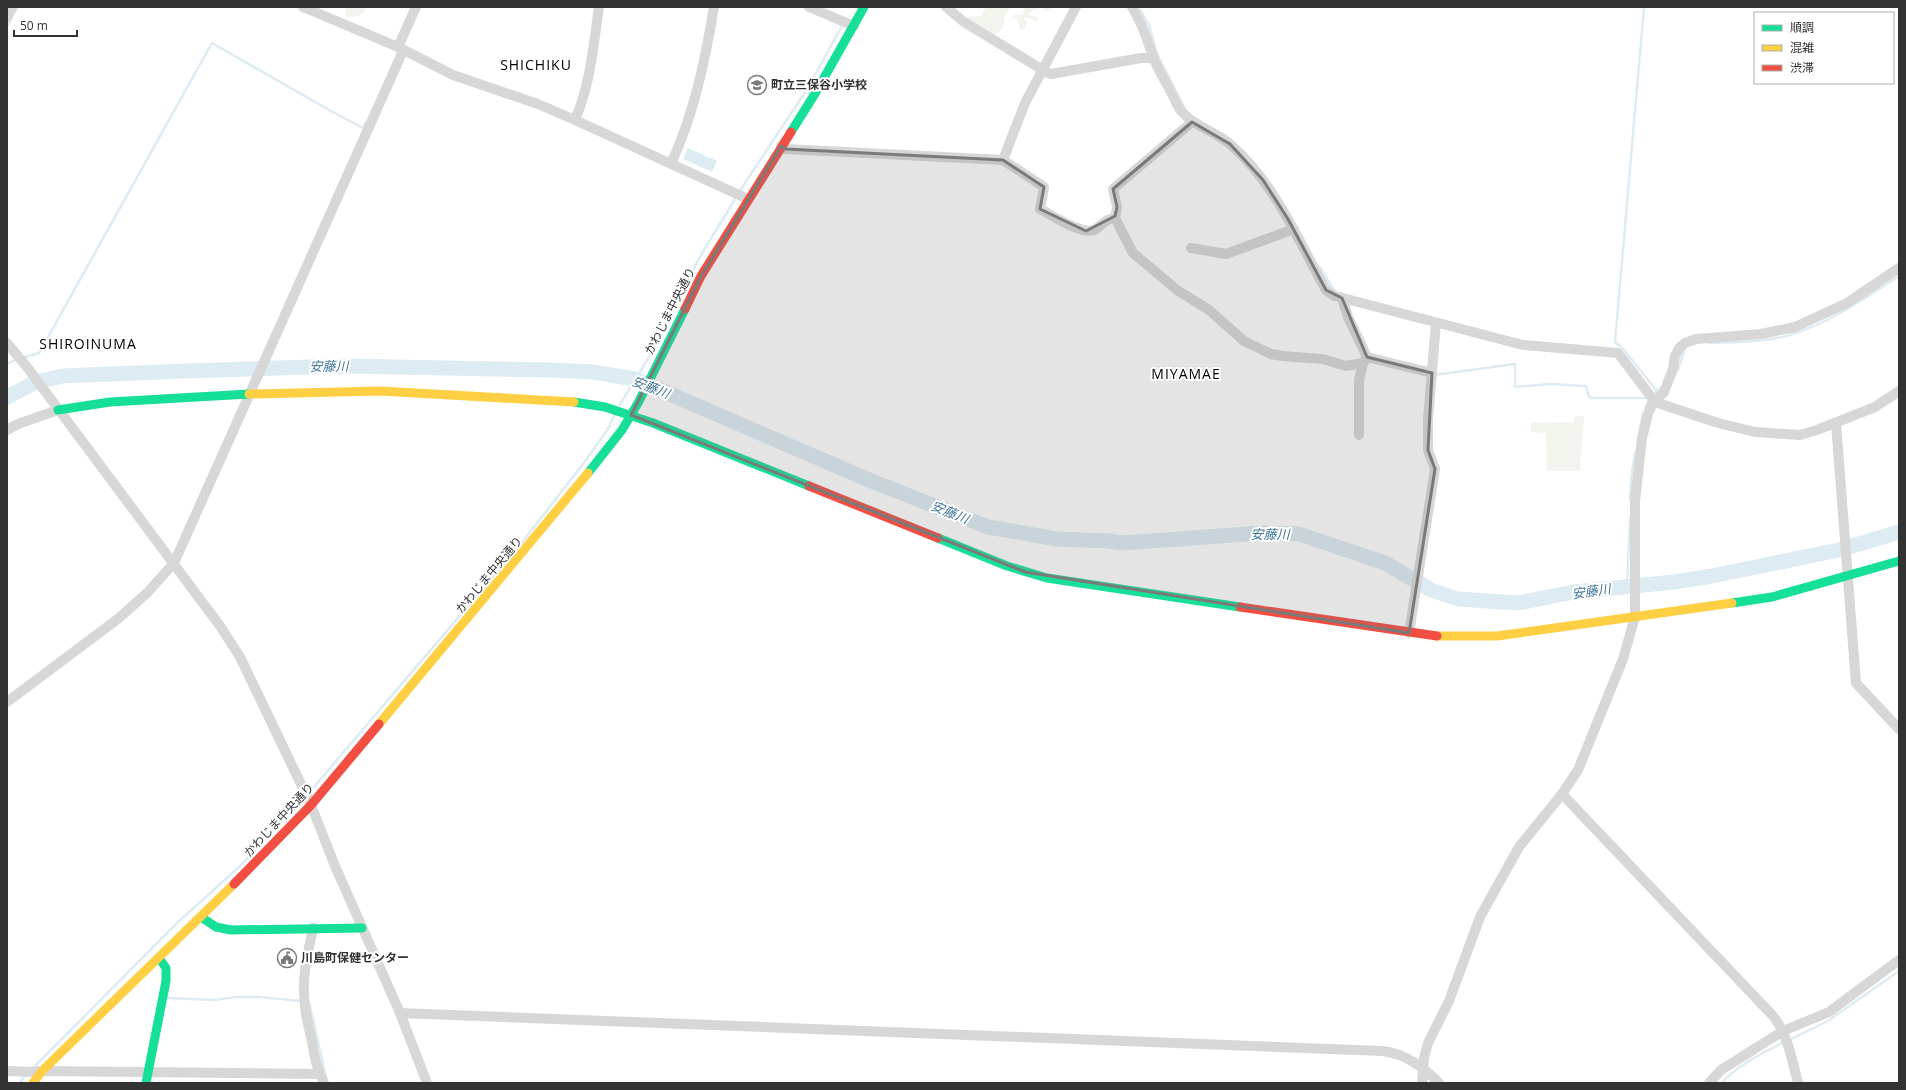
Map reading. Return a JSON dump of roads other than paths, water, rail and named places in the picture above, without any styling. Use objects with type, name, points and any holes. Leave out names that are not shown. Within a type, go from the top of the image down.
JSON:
[{"type":"street","points":[[7,17],[13,7]]},
{"type":"street","points":[[303,7],[400,49],[453,75],[538,104],[748,199]]},
{"type":"street","points":[[7,702],[119,618],[147,593],[174,563],[400,49],[416,7]]},
{"type":"street","points":[[575,120],[584,99],[589,78],[599,7]]},
{"type":"street","points":[[671,164],[682,140],[699,85],[714,7]]},
{"type":"street","points":[[809,7],[854,26]]},
{"type":"street","name":"かわじま中央通り","points":[[42,1071],[201,917],[311,805],[545,528],[605,453],[631,415],[701,276],[816,92],[864,7]]},
{"type":"street","points":[[946,7],[964,22],[1051,74],[1142,58],[1154,58]]},
{"type":"street","points":[[1003,160],[1025,103],[1076,7]]},
{"type":"street","points":[[1132,7],[1143,25],[1154,58],[1180,109],[1192,122],[1214,133],[1235,149],[1263,180],[1294,229],[1326,290],[1335,296],[1523,345],[1618,353],[1655,402],[1718,424],[1755,432],[1800,435],[1836,423],[1875,407],[1899,391]]},
{"type":"street","points":[[1192,122],[1113,189],[1117,207],[1115,218],[1133,253],[1177,290],[1209,310],[1244,341],[1271,354],[1323,359],[1346,366],[1365,360],[1432,373]]},
{"type":"street","points":[[781,146],[786,149],[1003,160],[1044,187],[1040,209],[1078,229],[1091,231],[1098,228],[1106,220],[1115,218]]},
{"type":"street","points":[[1191,248],[1226,254],[1294,229]]},
{"type":"street","points":[[1422,1083],[1423,1067],[1428,1043],[1449,1001],[1480,917],[1519,847],[1562,794],[1578,770],[1589,747],[1624,659],[1635,617],[1635,501],[1638,466],[1648,414],[1652,405],[1664,392],[1673,369],[1675,356],[1679,348],[1685,343],[1696,338],[1761,334],[1795,327],[1846,303],[1899,268]]},
{"type":"street","points":[[1342,298],[1365,360],[1359,380],[1359,435]]},
{"type":"street","points":[[1409,633],[1435,469],[1428,450],[1428,420],[1436,323]]},
{"type":"street","points":[[7,343],[27,367],[174,563],[220,626],[240,657],[311,805],[335,866],[400,1012],[427,1083]]},
{"type":"street","points":[[7,430],[18,424],[58,410],[110,402],[248,394],[344,391],[441,393],[566,401],[605,406],[631,415],[960,548],[1025,572],[1074,582],[1409,633],[1446,637],[1484,637],[1772,597],[1899,561]]},
{"type":"street","points":[[1836,423],[1846,576],[1856,683],[1899,729]]},
{"type":"street","points":[[1562,794],[1773,1016],[1783,1031],[1798,1083]]},
{"type":"street","points":[[201,917],[216,927],[231,930],[362,928]]},
{"type":"street","points":[[7,1071],[30,1076],[42,1071],[148,1072],[321,1078],[305,1007],[304,991],[306,964],[313,928]]},
{"type":"street","points":[[146,1083],[166,981],[166,968],[159,958]]},
{"type":"street","points":[[1709,1083],[1721,1070],[1783,1031],[1829,1012],[1899,960]]},
{"type":"street","points":[[400,1012],[1383,1051],[1398,1054],[1423,1067],[1440,1083]]},
{"type":"waterway","points":[[1644,7],[1615,342],[1624,350],[1656,390]]},
{"type":"waterway","points":[[1140,10],[1149,25],[1157,54],[1185,109]]},
{"type":"waterway","points":[[7,26],[12,18]]},
{"type":"waterway","points":[[739,192],[806,91],[842,26]]},
{"type":"waterway","points":[[22,358],[39,353],[212,43],[363,128],[365,123]]},
{"type":"waterway","points":[[619,406],[649,357],[677,298],[737,196]]},
{"type":"waterway","points":[[1319,266],[1335,292]]},
{"type":"waterway","points":[[1709,343],[1767,339],[1786,336],[1801,331],[1831,318],[1899,276]]},
{"type":"waterway","points":[[1678,370],[1685,348]]},
{"type":"waterway","points":[[7,364],[17,359]]},
{"type":"waterway","points":[[1434,375],[1515,364],[1515,387],[1550,384],[1586,386],[1589,397],[1593,398],[1648,398]]},
{"type":"waterway","name":"安藤川","points":[[7,397],[36,382],[62,376],[345,366],[593,372],[635,379],[869,480],[988,527],[1057,539],[1123,543],[1261,533],[1299,534],[1385,563],[1431,590],[1458,599],[1518,603],[1574,592],[1674,582],[1712,576],[1839,550],[1899,532]]},
{"type":"waterway","points":[[1652,395],[1662,387]]},
{"type":"waterway","points":[[1645,409],[1649,398]]},
{"type":"waterway","points":[[1640,428],[1643,413]]},
{"type":"waterway","points":[[308,794],[520,545],[583,464],[608,429],[615,414]]},
{"type":"waterway","points":[[1630,499],[1635,452]]},
{"type":"waterway","points":[[1627,587],[1630,518]]},
{"type":"waterway","points":[[32,1069],[178,922],[238,868],[305,798]]},
{"type":"waterway","points":[[1789,1040],[1828,1021],[1899,971]]},
{"type":"waterway","points":[[168,998],[214,1000],[236,997],[259,997],[302,1001]]},
{"type":"waterway","points":[[309,1002],[326,1077]]},
{"type":"waterway","points":[[1722,1083],[1743,1065],[1784,1042]]},
{"type":"waterway","points":[[19,1083],[27,1074]]},
{"type":"place","name":"町立三保谷小学校","points":[[757,85]]},
{"type":"place","name":"川島町保健センター","points":[[287,958]]},
{"type":"district","name":"SHICHIKU","points":[[536,65]]},
{"type":"district","name":"SHIROINUMA","points":[[88,344]]},
{"type":"district","name":"MIYAMAE","points":[[1186,374]]}]
